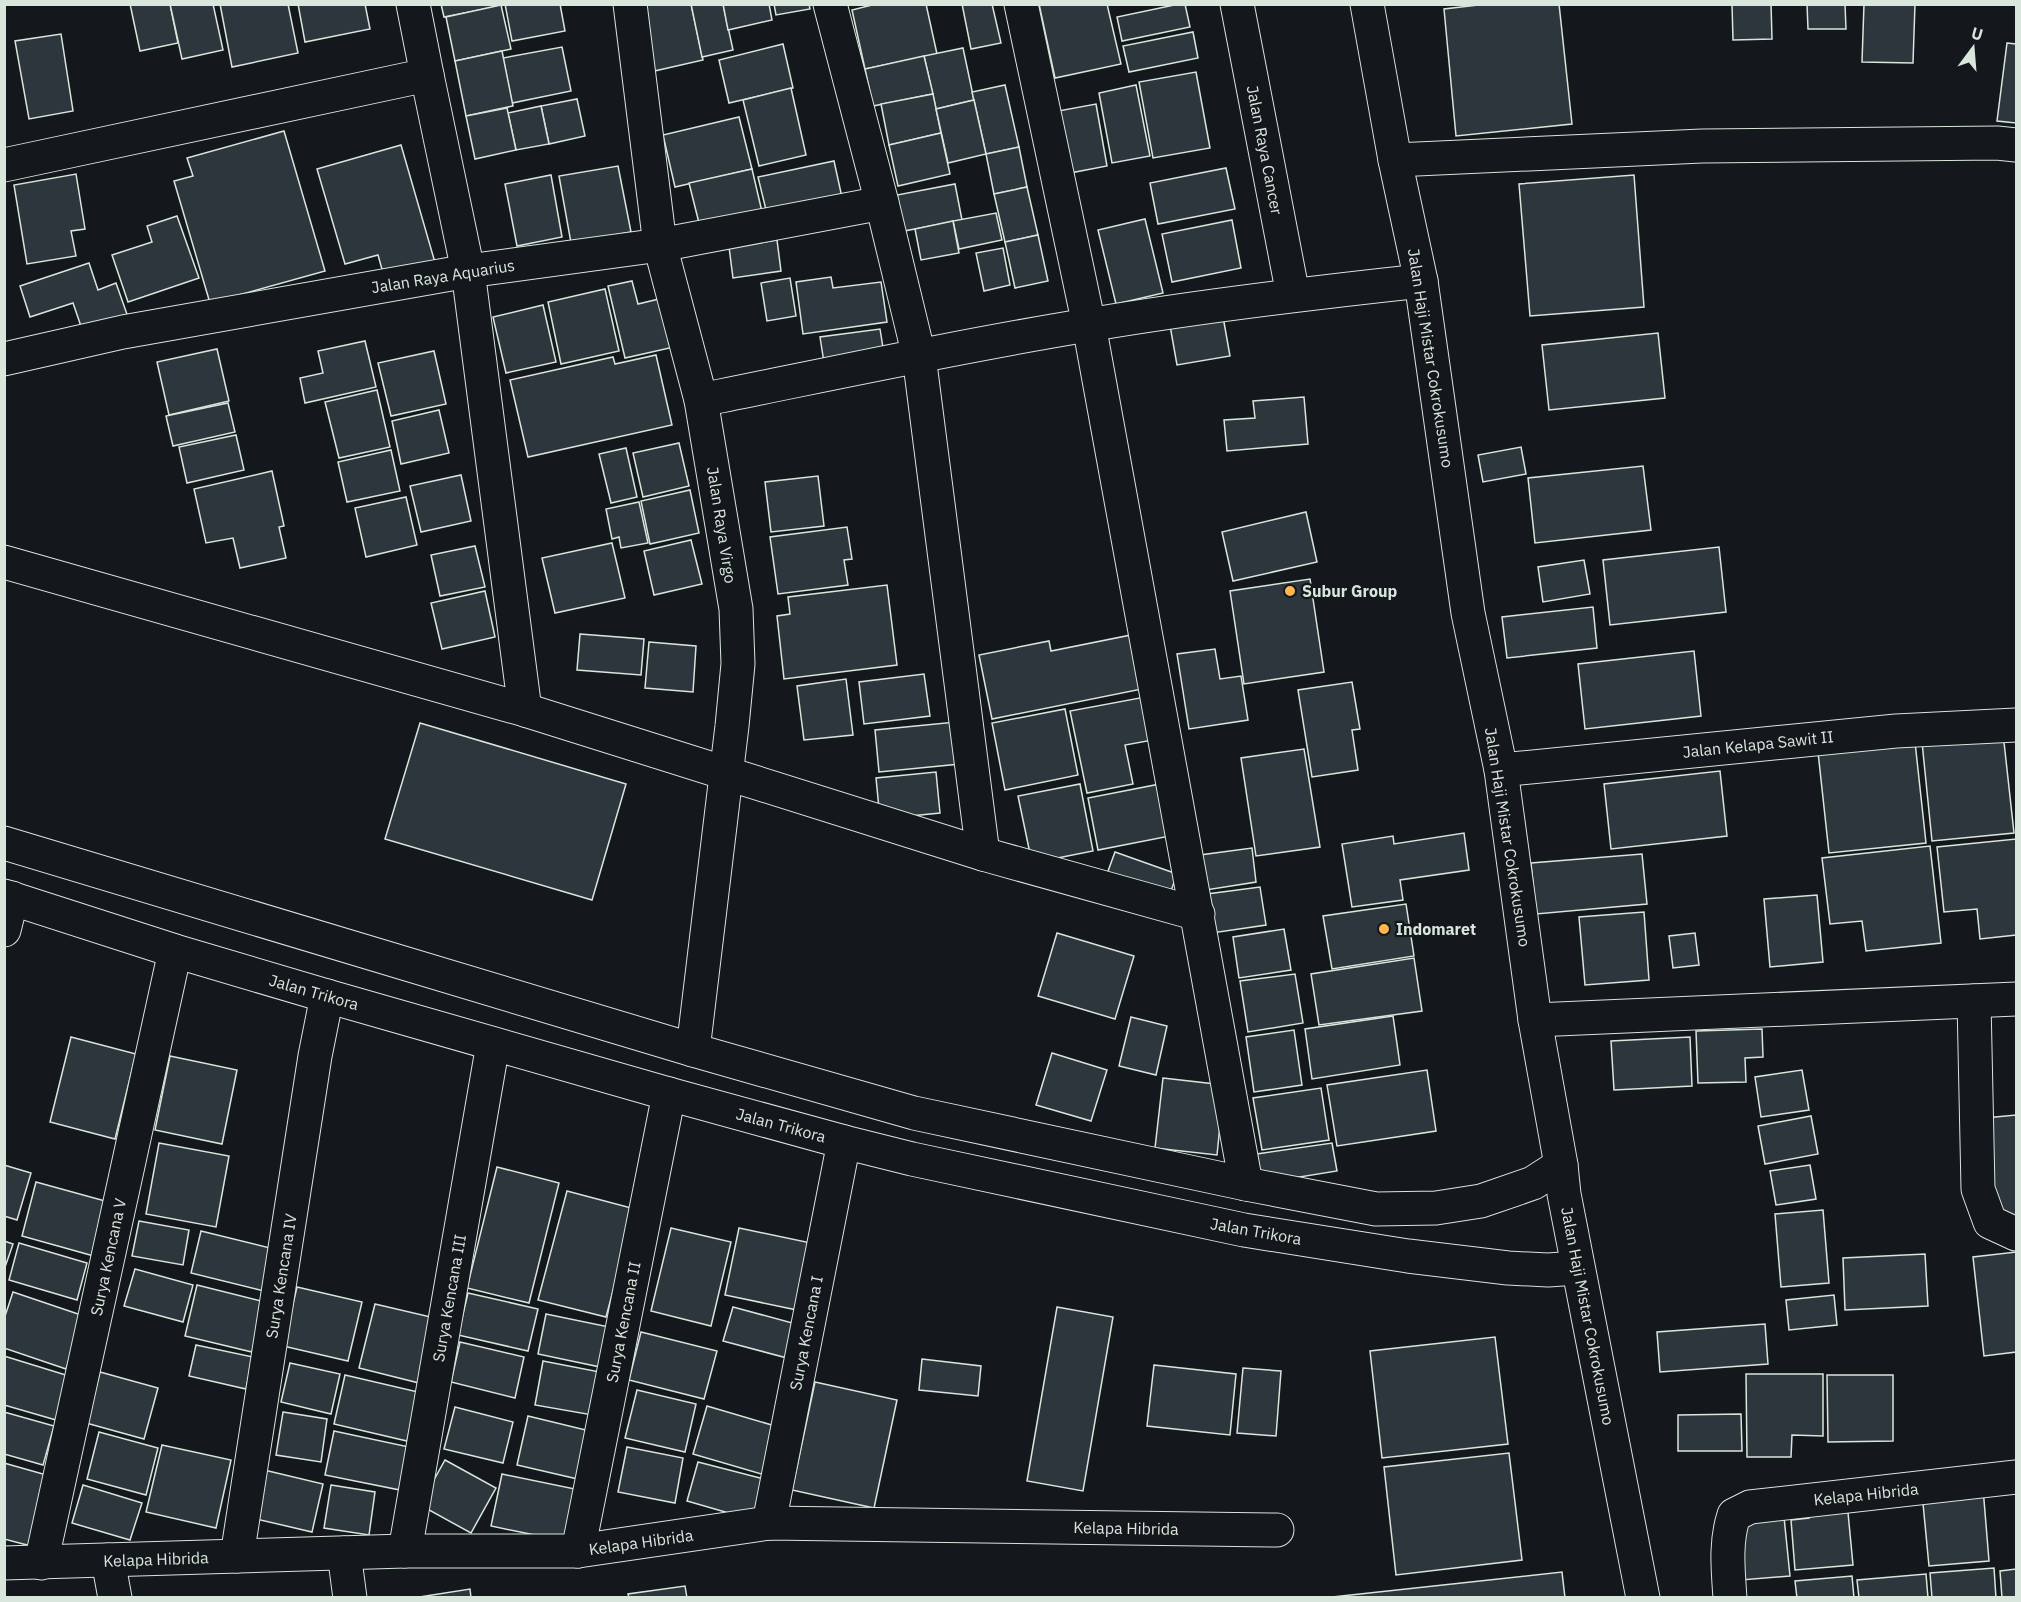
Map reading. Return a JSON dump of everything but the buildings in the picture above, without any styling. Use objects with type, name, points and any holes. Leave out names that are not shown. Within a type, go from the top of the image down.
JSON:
[{"type":"street","points":[[413,4],[468,271],[525,710]]},
{"type":"street","name":"Jalan Raya Virgo","points":[[630,4],[660,244],[701,400],[736,609],[738,664],[693,1050]]},
{"type":"street","points":[[830,4],[919,356],[983,854]]},
{"type":"street","points":[[1021,4],[1089,324],[1246,1184]]},
{"type":"street","name":"Jalan Raya Cancer","points":[[1237,4],[1293,295]]},
{"type":"street","name":"Jalan Haji Mistar Cokrokusumo","points":[[1368,4],[1395,160],[1421,281],[1468,613],[1501,770],[1535,1020],[1561,1165],[1564,1194],[1643,1598]]},
{"type":"street","points":[[4,165],[427,75]]},
{"type":"street","points":[[1395,160],[1702,146],[1997,143],[2016,145]]},
{"type":"street","name":"Jalan Raya Aquarius","points":[[4,359],[123,332],[468,271],[660,244],[882,203]]},
{"type":"street","points":[[701,400],[1089,324],[1293,295],[1421,281]]},
{"type":"street","points":[[4,562],[525,710],[983,854],[1198,914]]},
{"type":"street","name":"Jalan Kelapa Sawit II","points":[[1501,770],[1896,731],[2016,725]]},
{"type":"street","points":[[4,843],[693,1050],[914,1113],[1246,1184],[1376,1209],[1436,1208],[1481,1201],[1533,1183],[1561,1165]]},
{"type":"street","points":[[4,930],[8,897]]},
{"type":"street","name":"Jalan Trikora","points":[[8,897],[175,951],[327,996],[844,1142],[1244,1230],[1408,1256],[1508,1268],[1548,1270],[1577,1268]]},
{"type":"street","name":"Surya Kencana V","points":[[41,1563],[175,951]]},
{"type":"street","name":"Surya Kencana IV","points":[[237,1556],[315,1056],[327,996]]},
{"type":"street","points":[[1535,1020],[2016,999]]},
{"type":"street","points":[[1974,1001],[1978,1189],[1990,1222],[2016,1234]]},
{"type":"street","name":"Surya Kencana III","points":[[405,1551],[494,1044]]},
{"type":"street","name":"Surya Kencana II","points":[[578,1551],[669,1094]]},
{"type":"street","name":"Surya Kencana I","points":[[769,1523],[844,1142]]},
{"type":"street","name":"Kelapa Hibrida","points":[[1730,1598],[1728,1531],[1734,1515],[1750,1507],[2016,1477]]},
{"type":"street","name":"Kelapa Hibrida","points":[[4,1563],[405,1551],[578,1551],[769,1523],[1277,1530]]},
{"type":"street","points":[[344,1553],[350,1598]]},
{"type":"street","points":[[108,1560],[115,1598]]},
{"type":"place","name":"Subur Group","points":[[1290,591]]},
{"type":"place","name":"Indomaret","points":[[1384,929]]}]
